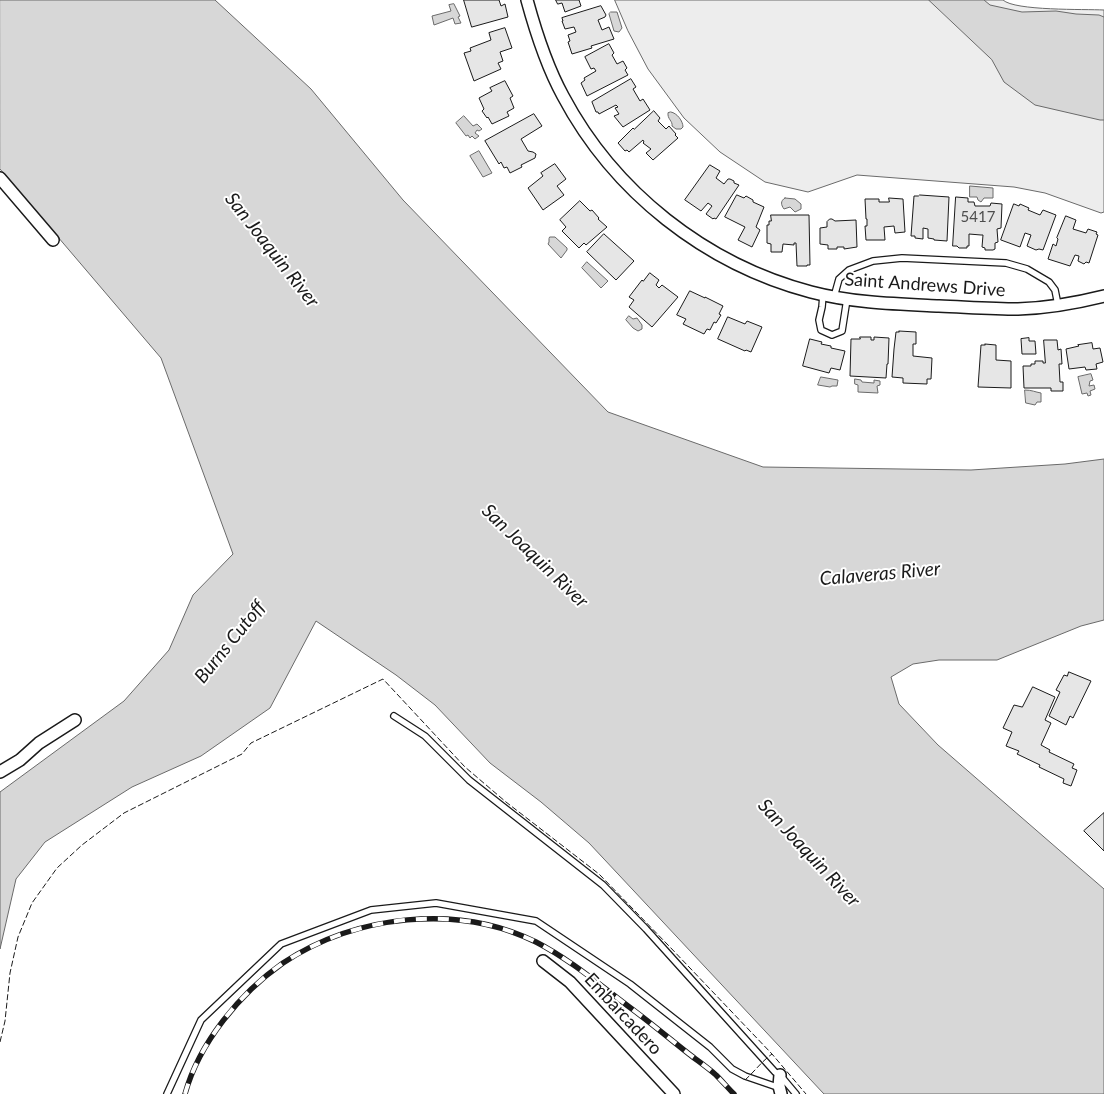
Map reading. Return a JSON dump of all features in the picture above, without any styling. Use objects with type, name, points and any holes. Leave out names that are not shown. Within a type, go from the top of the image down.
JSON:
[{"type":"street","name":"Saint Andrews Drive","points":[[527,0],[536,32],[562,95],[579,124],[599,152],[627,184],[666,220],[723,258],[786,285],[828,296],[879,303],[1019,308],[1082,302],[1104,296]]},
{"type":"street","points":[[0,178],[53,240]]},
{"type":"street","points":[[0,772],[20,760],[39,743],[75,720]]},
{"type":"street","name":"Embarcadero","points":[[543,961],[570,982],[674,1094]]},
{"type":"street","points":[[780,1075],[780,1091]]},
{"type":"lane","points":[[847,299],[842,331],[832,335],[821,330],[819,320],[822,307],[839,279],[849,270],[873,261],[902,258],[1006,263],[1028,269],[1049,282],[1055,290],[1058,305]]},
{"type":"lane","points":[[394,716],[424,736],[469,780],[603,885],[646,929],[796,1094]]},
{"type":"lane","points":[[167,1094],[201,1020],[281,944],[371,910],[436,903],[536,921],[630,984],[710,1047],[732,1069],[780,1091]]},
{"type":"shaded area","points":[[615,0],[1003,0],[1010,4],[1035,8],[1104,10],[1104,212],[1101,213],[1045,193],[1014,187],[857,175],[808,192],[765,182],[720,152],[684,118],[648,69],[628,31]]},
{"type":"water","points":[[0,0],[215,0],[311,89],[403,200],[608,412],[763,467],[971,470],[1065,464],[1104,459],[1104,620],[1081,626],[997,660],[939,660],[913,664],[891,677],[899,704],[938,745],[1104,889],[1104,1094],[824,1094],[589,843],[541,802],[490,763],[435,705],[396,675],[316,621],[270,708],[201,756],[132,787],[45,842],[16,879],[0,949],[0,792],[124,701],[169,650],[193,595],[233,554],[161,358],[0,169]]},
{"type":"water","points":[[929,0],[984,0],[990,5],[1022,12],[1056,11],[1104,17],[1104,120],[1035,105],[1004,82],[992,60]]},
{"type":"water","points":[[454,4],[461,23],[455,24],[453,18],[434,25],[432,16],[451,11],[449,5]]},
{"type":"water","points":[[617,12],[622,28],[619,32],[614,31],[609,14]]},
{"type":"water","points":[[671,112],[681,120],[683,127],[681,129],[676,129],[672,126],[668,115]]},
{"type":"water","points":[[464,116],[473,126],[477,124],[482,129],[477,130],[475,133],[479,136],[475,139],[472,136],[470,138],[468,135],[466,136],[456,123]]},
{"type":"water","points":[[479,151],[492,173],[483,177],[470,156]]},
{"type":"water","points":[[970,186],[993,188],[993,198],[984,198],[981,202],[977,197],[970,197]]},
{"type":"water","points":[[785,198],[795,199],[801,204],[801,209],[795,212],[790,207],[784,209],[782,200]]},
{"type":"water","points":[[550,237],[555,237],[567,248],[561,258],[548,244]]},
{"type":"water","points":[[587,262],[608,281],[601,288],[582,268]]},
{"type":"water","points":[[629,316],[633,319],[637,318],[642,325],[642,329],[638,331],[633,328],[626,320]]},
{"type":"water","points":[[1091,374],[1093,380],[1090,381],[1089,386],[1094,385],[1095,389],[1090,391],[1091,395],[1088,396],[1087,393],[1082,394],[1078,377]]},
{"type":"water","points":[[821,377],[838,380],[837,386],[818,385]]},
{"type":"water","points":[[855,379],[874,383],[874,380],[880,381],[880,385],[877,386],[878,393],[858,392],[858,385],[855,384]]},
{"type":"water","points":[[1025,390],[1041,393],[1041,402],[1037,402],[1035,405],[1026,403]]},
{"type":"building","points":[[464,0],[499,0],[501,6],[505,4],[508,17],[472,27]]},
{"type":"building","points":[[556,0],[579,0],[581,6],[565,12],[562,3],[558,4]]},
{"type":"building","points":[[601,6],[606,15],[598,20],[602,30],[609,27],[614,39],[572,54],[568,35],[576,32],[574,27],[565,29],[562,18]]},
{"type":"building","points":[[505,28],[512,48],[500,52],[503,61],[498,63],[501,69],[474,81],[464,53],[471,51],[470,48],[491,40],[489,33]]},
{"type":"building","points":[[609,44],[617,64],[623,61],[628,75],[587,96],[581,83],[585,80],[584,78],[596,71],[594,68],[591,69],[585,57]]},
{"type":"building","points":[[631,79],[636,87],[633,89],[640,101],[643,99],[650,110],[623,127],[614,116],[619,114],[615,108],[618,107],[616,105],[599,114],[596,112],[592,102]]},
{"type":"building","points":[[505,81],[513,96],[510,98],[514,108],[507,112],[509,116],[492,124],[482,111],[484,109],[479,98],[492,91],[490,88]]},
{"type":"building","points":[[654,111],[660,118],[658,121],[666,129],[669,126],[678,138],[653,160],[646,153],[651,149],[643,143],[643,140],[629,152],[625,151],[618,143]]},
{"type":"building","points":[[534,114],[542,126],[521,139],[528,151],[536,154],[535,158],[510,173],[501,162],[499,164],[485,141]]},
{"type":"building","points":[[555,164],[566,179],[557,186],[564,195],[543,210],[528,188],[543,176],[541,173]]},
{"type":"building","points":[[710,165],[720,171],[716,178],[724,184],[730,179],[739,185],[716,219],[706,214],[712,206],[708,203],[701,211],[685,200]]},
{"type":"building","points":[[737,195],[744,198],[746,196],[764,207],[756,227],[760,230],[752,247],[738,240],[745,227],[725,217]]},
{"type":"building","points":[[914,196],[949,197],[947,241],[928,238],[928,229],[923,228],[923,239],[911,236]]},
{"type":"building","points":[[956,197],[968,198],[968,202],[974,202],[975,206],[990,206],[991,203],[1002,204],[1001,228],[997,229],[998,242],[995,243],[995,249],[985,250],[982,247],[983,235],[969,234],[969,246],[967,248],[953,246]]},
{"type":"building","points":[[889,198],[903,199],[905,232],[895,233],[894,226],[884,227],[885,240],[866,240],[865,226],[867,226],[867,219],[865,199],[879,199],[879,202],[889,202]]},
{"type":"building","points":[[580,201],[590,211],[592,210],[607,227],[586,245],[584,243],[579,248],[562,231],[566,227],[560,220]]},
{"type":"building","points":[[1014,204],[1019,206],[1020,204],[1040,215],[1043,210],[1056,215],[1043,250],[1036,250],[1027,246],[1031,235],[1025,233],[1020,247],[1001,240]]},
{"type":"building","points":[[771,215],[809,215],[810,265],[797,266],[796,243],[794,245],[783,244],[782,252],[771,252],[771,244],[767,243],[767,225],[771,221]]},
{"type":"building","points":[[1066,216],[1076,220],[1073,229],[1086,233],[1088,229],[1097,232],[1096,234],[1098,235],[1089,263],[1086,262],[1084,264],[1078,261],[1079,256],[1075,255],[1070,266],[1048,259],[1053,244],[1056,246],[1057,238]]},
{"type":"building","points":[[830,219],[835,221],[856,220],[857,247],[828,249],[828,245],[820,244],[820,228],[827,227],[827,222]]},
{"type":"building","points":[[604,234],[634,261],[616,280],[587,252]]},
{"type":"building","points":[[650,273],[659,280],[656,285],[659,288],[662,285],[678,297],[652,327],[629,307],[634,300],[629,297]]},
{"type":"building","points":[[690,291],[723,306],[719,314],[721,315],[716,323],[714,322],[710,330],[707,329],[704,334],[683,324],[686,319],[677,315]]},
{"type":"building","points":[[728,317],[745,324],[747,321],[762,327],[751,352],[718,339]]},
{"type":"building","points":[[896,332],[916,332],[913,356],[932,358],[931,379],[927,379],[927,384],[903,383],[903,378],[892,377]]},
{"type":"building","points":[[860,337],[871,337],[871,340],[874,340],[874,337],[889,338],[886,378],[850,376],[851,339],[860,339]]},
{"type":"building","points":[[1029,338],[1029,341],[1035,341],[1036,354],[1022,354],[1021,339]]},
{"type":"building","points":[[810,339],[822,342],[821,344],[831,346],[831,348],[845,351],[840,370],[831,368],[829,373],[803,366]]},
{"type":"building","points":[[1044,340],[1057,340],[1058,350],[1061,349],[1062,364],[1059,364],[1060,382],[1063,382],[1063,391],[1051,391],[1051,388],[1024,388],[1023,366],[1031,366],[1031,364],[1035,364],[1035,361],[1043,361],[1045,363]]},
{"type":"building","points":[[1092,343],[1093,349],[1100,348],[1103,362],[1096,364],[1097,369],[1086,370],[1085,367],[1069,369],[1066,349]]},
{"type":"building","points":[[981,345],[996,345],[996,360],[1011,361],[1011,388],[978,387]]},
{"type":"building","points":[[1069,672],[1091,681],[1073,718],[1070,716],[1066,725],[1049,716],[1060,692],[1056,690],[1064,675],[1067,676]]},
{"type":"building","points":[[1033,687],[1055,697],[1045,720],[1051,723],[1041,745],[1050,750],[1049,752],[1074,764],[1072,768],[1077,770],[1071,786],[1063,783],[1064,779],[1017,754],[1019,751],[1006,746],[1012,732],[1003,728],[1014,705],[1022,707]]},
{"type":"building","points":[[1104,813],[1104,851],[1084,831]]},
{"type":"railway","points":[[185,1094],[200,1056],[223,1021],[252,989],[283,963],[311,947],[342,934],[374,925],[407,920],[441,919],[474,922],[506,930],[549,949],[647,1020],[713,1072],[734,1094]]},
{"type":"fence","points":[[0,1042],[5,1021],[10,973],[18,937],[32,903],[57,868],[82,845],[124,813],[242,754],[251,743],[383,679],[465,767],[506,802],[599,874],[772,1054],[806,1094]]},
{"type":"fence","points":[[745,1080],[772,1054]]},
{"type":"water label","name":"San Joaquin River","points":[[272,250]]},
{"type":"water label","name":"San Joaquin River","points":[[535,556]]},
{"type":"water label","name":"Calaveras River","points":[[880,574]]},
{"type":"water label","name":"Burns Cutoff","points":[[230,642]]},
{"type":"water label","name":"San Joaquin River","points":[[809,853]]}]
